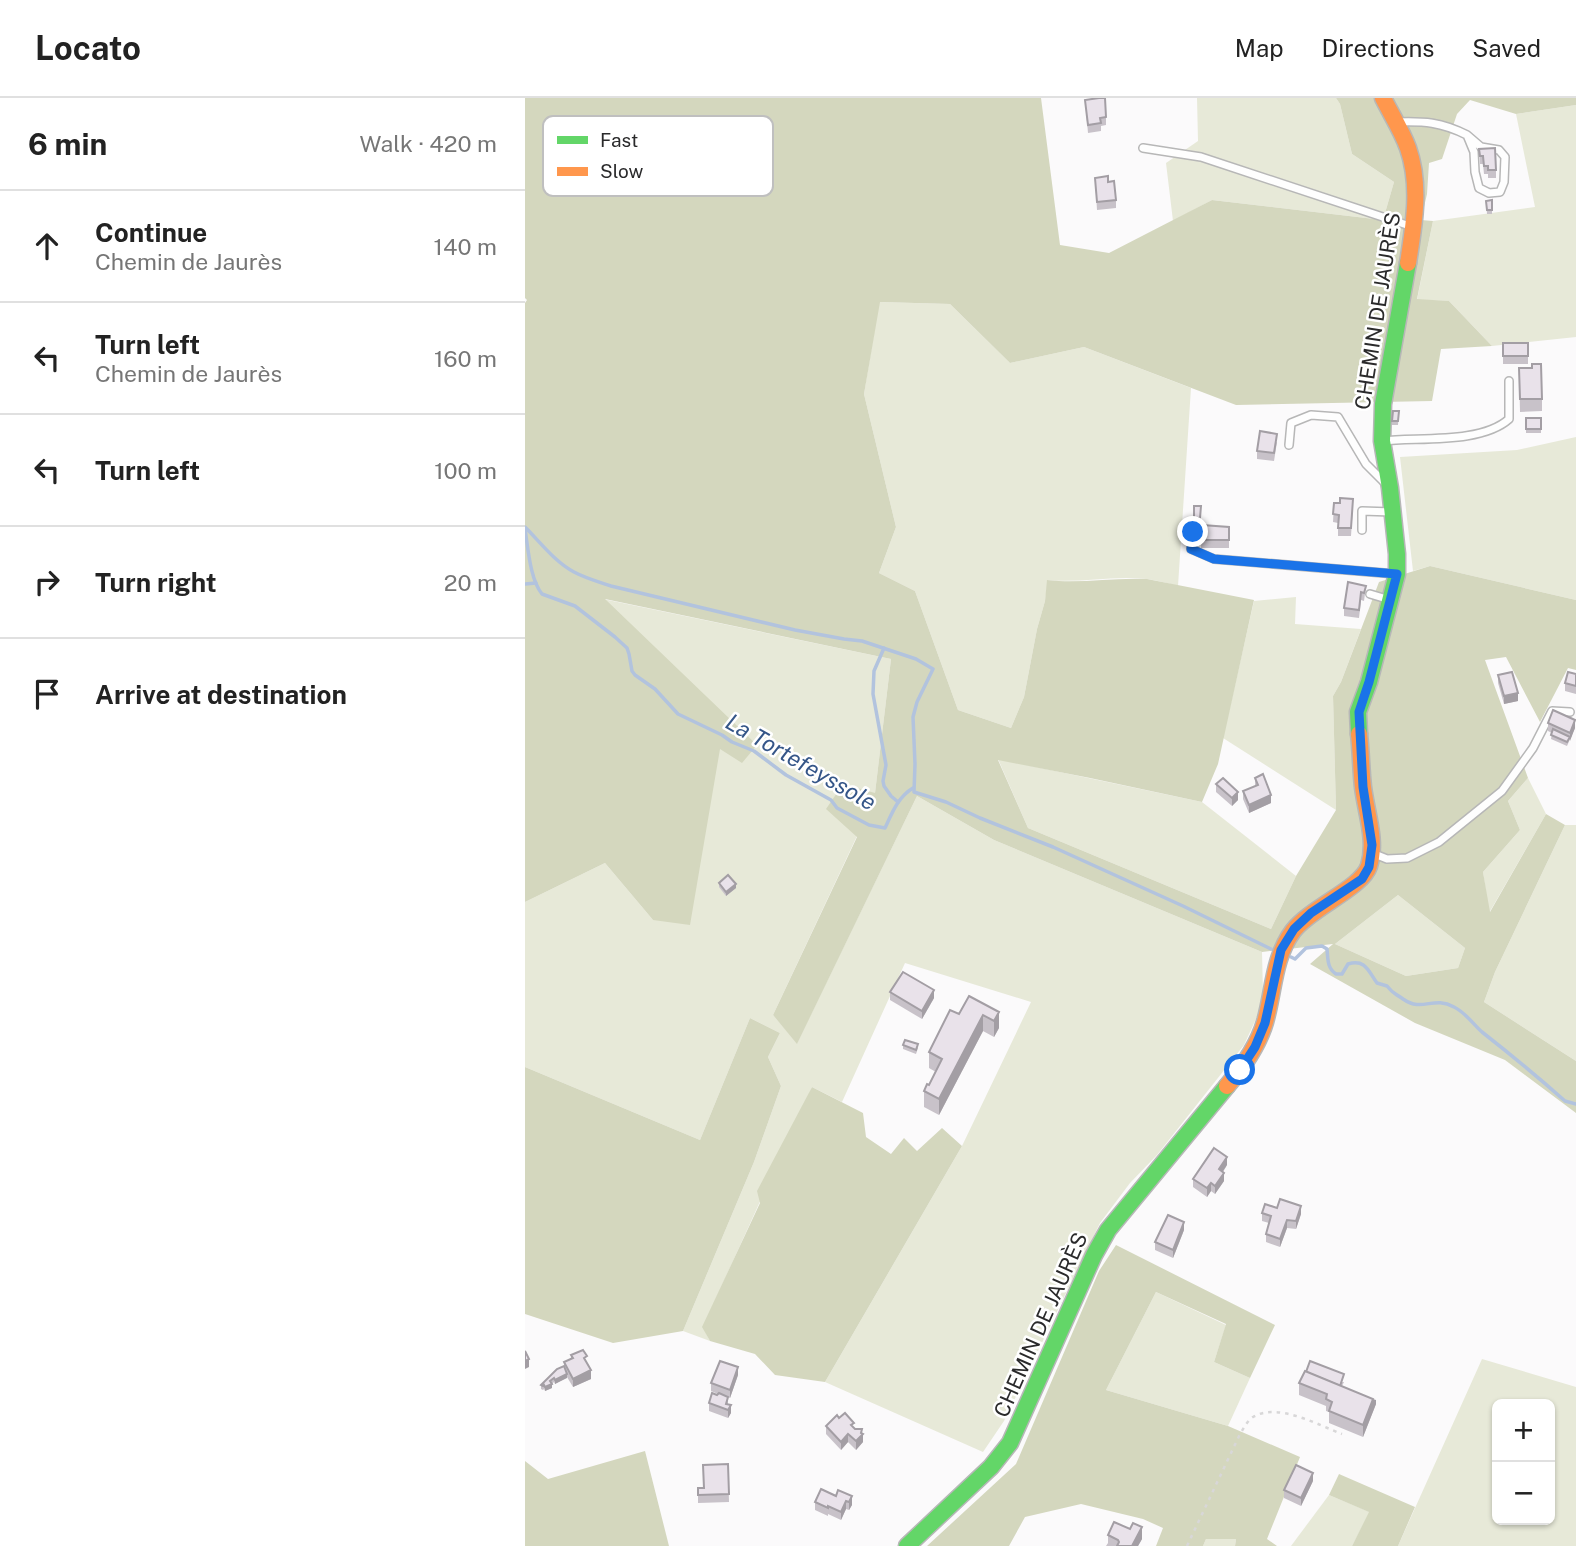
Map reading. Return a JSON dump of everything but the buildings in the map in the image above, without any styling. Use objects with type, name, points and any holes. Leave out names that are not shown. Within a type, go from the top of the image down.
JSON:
[{"type":"street","name":"CHEMIN DE JAURÈS","points":[[907,1546],[991,1467],[1010,1443],[1094,1255],[1108,1230],[1240,1070],[1255,1047],[1265,1023],[1281,950],[1294,929],[1311,913],[1362,879],[1369,867],[1372,845],[1363,787],[1359,712],[1397,574],[1390,488],[1382,441],[1383,404],[1414,228],[1416,187],[1408,148],[1383,98]]},
{"type":"lane","points":[[1395,122],[1426,121],[1468,135],[1481,147],[1499,150],[1505,157],[1504,182],[1500,192],[1489,193],[1479,188],[1474,152],[1468,135]]},
{"type":"lane","points":[[1143,148],[1201,157],[1414,228]]},
{"type":"lane","points":[[1382,441],[1460,437],[1501,426],[1509,419],[1509,381]]},
{"type":"lane","points":[[1290,445],[1291,423],[1311,415],[1338,417],[1366,464],[1390,488]]},
{"type":"lane","points":[[1362,530],[1363,511],[1392,512]]},
{"type":"lane","points":[[1193,532],[1191,549],[1214,559],[1397,574]]},
{"type":"lane","points":[[1370,594],[1391,600]]},
{"type":"lane","points":[[1371,853],[1387,859],[1407,858],[1439,842],[1502,791],[1533,748],[1552,711],[1570,712]]},
{"type":"path","points":[[1187,1546],[1240,1434],[1254,1416],[1272,1411],[1286,1413],[1342,1434]]},
{"type":"green space","points":[[525,98],[1041,98],[1060,245],[1109,253],[1212,200],[1383,220],[1394,182],[1352,154],[1340,104],[1336,98],[1576,98],[1576,105],[1516,114],[1470,100],[1457,114],[1442,159],[1429,163],[1427,194],[1421,220],[1433,221],[1417,299],[1449,301],[1492,346],[1441,349],[1432,401],[1236,405],[1084,347],[1010,363],[950,304],[880,302],[864,394],[896,527],[879,573],[915,591],[958,710],[1011,728],[1024,697],[1047,580],[1147,579],[1254,600],[1218,764],[1202,802],[998,760],[1028,828],[1271,929],[1296,876],[1336,810],[1333,696],[1341,682],[1379,582],[1430,566],[1576,600],[1576,670],[1568,668],[1540,722],[1506,657],[1485,660],[1528,778],[1508,801],[1520,830],[1483,872],[1490,912],[1546,814],[1565,825],[1495,972],[1484,1002],[1576,1061],[1576,1113],[1505,1060],[1415,1023],[1310,964],[1333,944],[1262,952],[994,840],[917,796],[797,1044],[773,1015],[857,837],[826,809],[843,784],[875,793],[891,659],[605,599],[757,745],[742,763],[720,749],[690,925],[653,920],[605,863],[525,902]],"holes":[[[1398,895],[1465,948],[1458,968],[1406,976],[1335,944]]]},
{"type":"green space","points":[[1197,98],[1336,98],[1340,104],[1352,154],[1394,182],[1383,220],[1212,200],[1173,221],[1166,163],[1198,141]]},
{"type":"green space","points":[[1576,105],[1576,337],[1492,346],[1449,301],[1417,300],[1433,221],[1535,207],[1516,114]]},
{"type":"green space","points":[[879,302],[950,304],[1010,363],[1084,347],[1191,388],[1178,586],[1139,578],[1048,580],[1024,697],[1011,728],[958,710],[915,591],[879,573],[896,527],[864,394]]},
{"type":"green space","points":[[1576,437],[1576,600],[1430,566],[1413,571],[1400,457],[1517,450]]},
{"type":"green space","points":[[1296,597],[1295,624],[1361,629],[1333,696],[1336,810],[1223,738],[1254,601]]},
{"type":"green space","points":[[603,599],[891,659],[875,793],[827,809],[857,836],[773,1015],[797,1043],[917,796],[994,840],[1262,952],[1261,1008],[1244,1045],[1100,1223],[1004,1421],[983,1452],[825,1382],[962,1146],[1031,1002],[905,963],[842,1102],[812,1087],[703,1327],[710,1341],[683,1331],[754,1162],[781,1086],[768,1057],[780,1033],[750,1018],[700,1140],[525,1067],[525,902],[605,863],[653,920]]},
{"type":"green space","points":[[998,759],[1202,802],[1296,876],[1271,929],[1028,828]]},
{"type":"green space","points":[[1528,778],[1546,814],[1489,913],[1483,872],[1520,830],[1508,801]]},
{"type":"green space","points":[[1565,825],[1576,825],[1576,1061],[1484,1002],[1495,972]]},
{"type":"green space","points":[[1398,895],[1465,948],[1458,968],[1406,976],[1335,944]]},
{"type":"green space","points":[[750,1018],[780,1033],[768,1057],[781,1086],[754,1162],[683,1331],[613,1343],[525,1314],[525,1067],[700,1140]]},
{"type":"green space","points":[[812,1087],[863,1113],[866,1137],[891,1154],[904,1138],[917,1151],[942,1128],[962,1146],[825,1382],[775,1375],[755,1354],[710,1341],[702,1327],[760,1203],[757,1191]]},
{"type":"green space","points":[[1116,1245],[1275,1325],[1250,1378],[1214,1362],[1226,1324],[1156,1292],[1106,1390],[1228,1426],[1300,1457],[1267,1539],[1277,1546],[1235,1546],[1236,1539],[1206,1539],[1203,1546],[1156,1546],[1163,1528],[1143,1519],[1081,1504],[1025,1517],[1009,1546],[927,1546],[1016,1464],[1099,1271]]},
{"type":"green space","points":[[1156,1292],[1226,1325],[1214,1362],[1250,1378],[1228,1426],[1106,1390]]},
{"type":"green space","points":[[1482,1359],[1576,1387],[1576,1546],[1398,1546]]},
{"type":"green space","points":[[645,1451],[669,1546],[525,1546],[525,1461],[548,1479]]},
{"type":"green space","points":[[1339,1474],[1415,1507],[1398,1546],[1352,1546],[1369,1512],[1329,1495]]},
{"type":"green space","points":[[1329,1495],[1370,1512],[1352,1546],[1291,1546]]},
{"type":"green space","points":[[1206,1539],[1236,1539],[1235,1546],[1203,1546]]},
{"type":"waterway","name":"La Tortefeyssole","points":[[525,527],[560,563],[574,572],[611,586],[795,630],[862,641],[916,659],[933,669],[913,717],[914,792],[946,802],[1053,847],[1271,949]]},
{"type":"waterway","name":"La Tortefeyssole","points":[[525,529],[532,572],[542,594],[575,606],[615,637],[627,648],[635,675],[655,689],[678,714],[754,751],[786,775],[831,800],[837,808],[869,825],[885,828],[899,801],[913,788]]},
{"type":"waterway","points":[[525,584],[536,583]]},
{"type":"waterway","name":"La Tortefeyssole","points":[[884,648],[874,671],[873,694],[886,765],[884,786],[898,802]]},
{"type":"waterway","name":"La Tortefeyssole","points":[[1291,957],[1295,959],[1306,948],[1322,946],[1327,949],[1329,966],[1336,974],[1342,974],[1348,964],[1359,963],[1366,967],[1377,983],[1387,986],[1410,1003],[1440,1003],[1454,1007],[1565,1101],[1576,1104]]},
{"type":"traffic: fast","points":[[1359,734],[1358,712],[1369,682],[1397,574],[1390,488],[1382,441],[1383,404],[1408,263]]},
{"type":"traffic: fast","points":[[907,1546],[991,1467],[1010,1443],[1094,1255],[1108,1230],[1227,1086]]},
{"type":"traffic: slow","points":[[1383,98],[1406,142],[1412,162],[1414,220],[1408,263]]},
{"type":"traffic: slow","points":[[1227,1086],[1254,1048],[1265,1022],[1278,963],[1286,941],[1311,914],[1357,882],[1369,866],[1372,847],[1359,734]]},
{"type":"route","points":[[1193,532],[1191,549],[1214,559],[1397,574],[1359,712],[1363,787],[1372,845],[1369,867],[1362,879],[1311,913],[1294,929],[1281,950],[1265,1023],[1255,1047],[1240,1070]]}]
